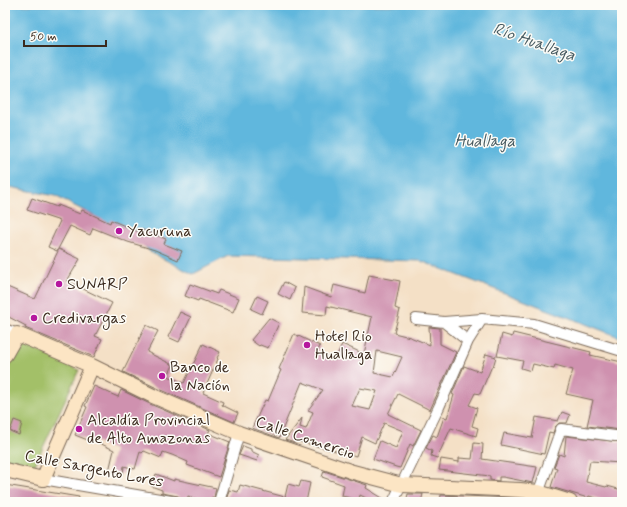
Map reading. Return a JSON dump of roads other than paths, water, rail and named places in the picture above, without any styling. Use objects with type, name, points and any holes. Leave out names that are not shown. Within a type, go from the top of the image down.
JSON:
[{"type":"street","points":[[416,319],[444,322],[482,319],[534,324],[622,351]]},
{"type":"street","points":[[393,502],[468,341],[482,319]]},
{"type":"street","points":[[444,322],[468,341]]},
{"type":"street","points":[[5,355],[11,332]]},
{"type":"street","name":"Calle Comercio","points":[[11,332],[92,366],[153,396],[239,433],[353,472],[402,485],[520,490],[536,497],[570,502]]},
{"type":"street","points":[[43,479],[92,366]]},
{"type":"street","points":[[536,497],[561,429],[622,436]]},
{"type":"street","points":[[219,502],[239,433]]},
{"type":"street","name":"Calle Sargento Lores","points":[[5,470],[43,479],[177,502]]},
{"type":"water","name":"Huallaga","points":[[5,5],[622,5],[622,338],[421,261],[228,256],[193,274],[150,252],[136,237],[55,196],[5,186]]},
{"type":"place","name":"Yacuruna","points":[[119,231]]},
{"type":"place","name":"SUNARP","points":[[59,284]]},
{"type":"place","name":"Credivargas","points":[[34,318]]},
{"type":"place","name":"Hotel Rio Huallaga","points":[[307,345]]},
{"type":"place","name":"Banco de la Nación","points":[[162,376]]},
{"type":"place","name":"Alcaldía Provincial de Alto Amazonas","points":[[79,429]]},
{"type":"water label","name":"Río Huallaga","points":[[534,42]]}]
